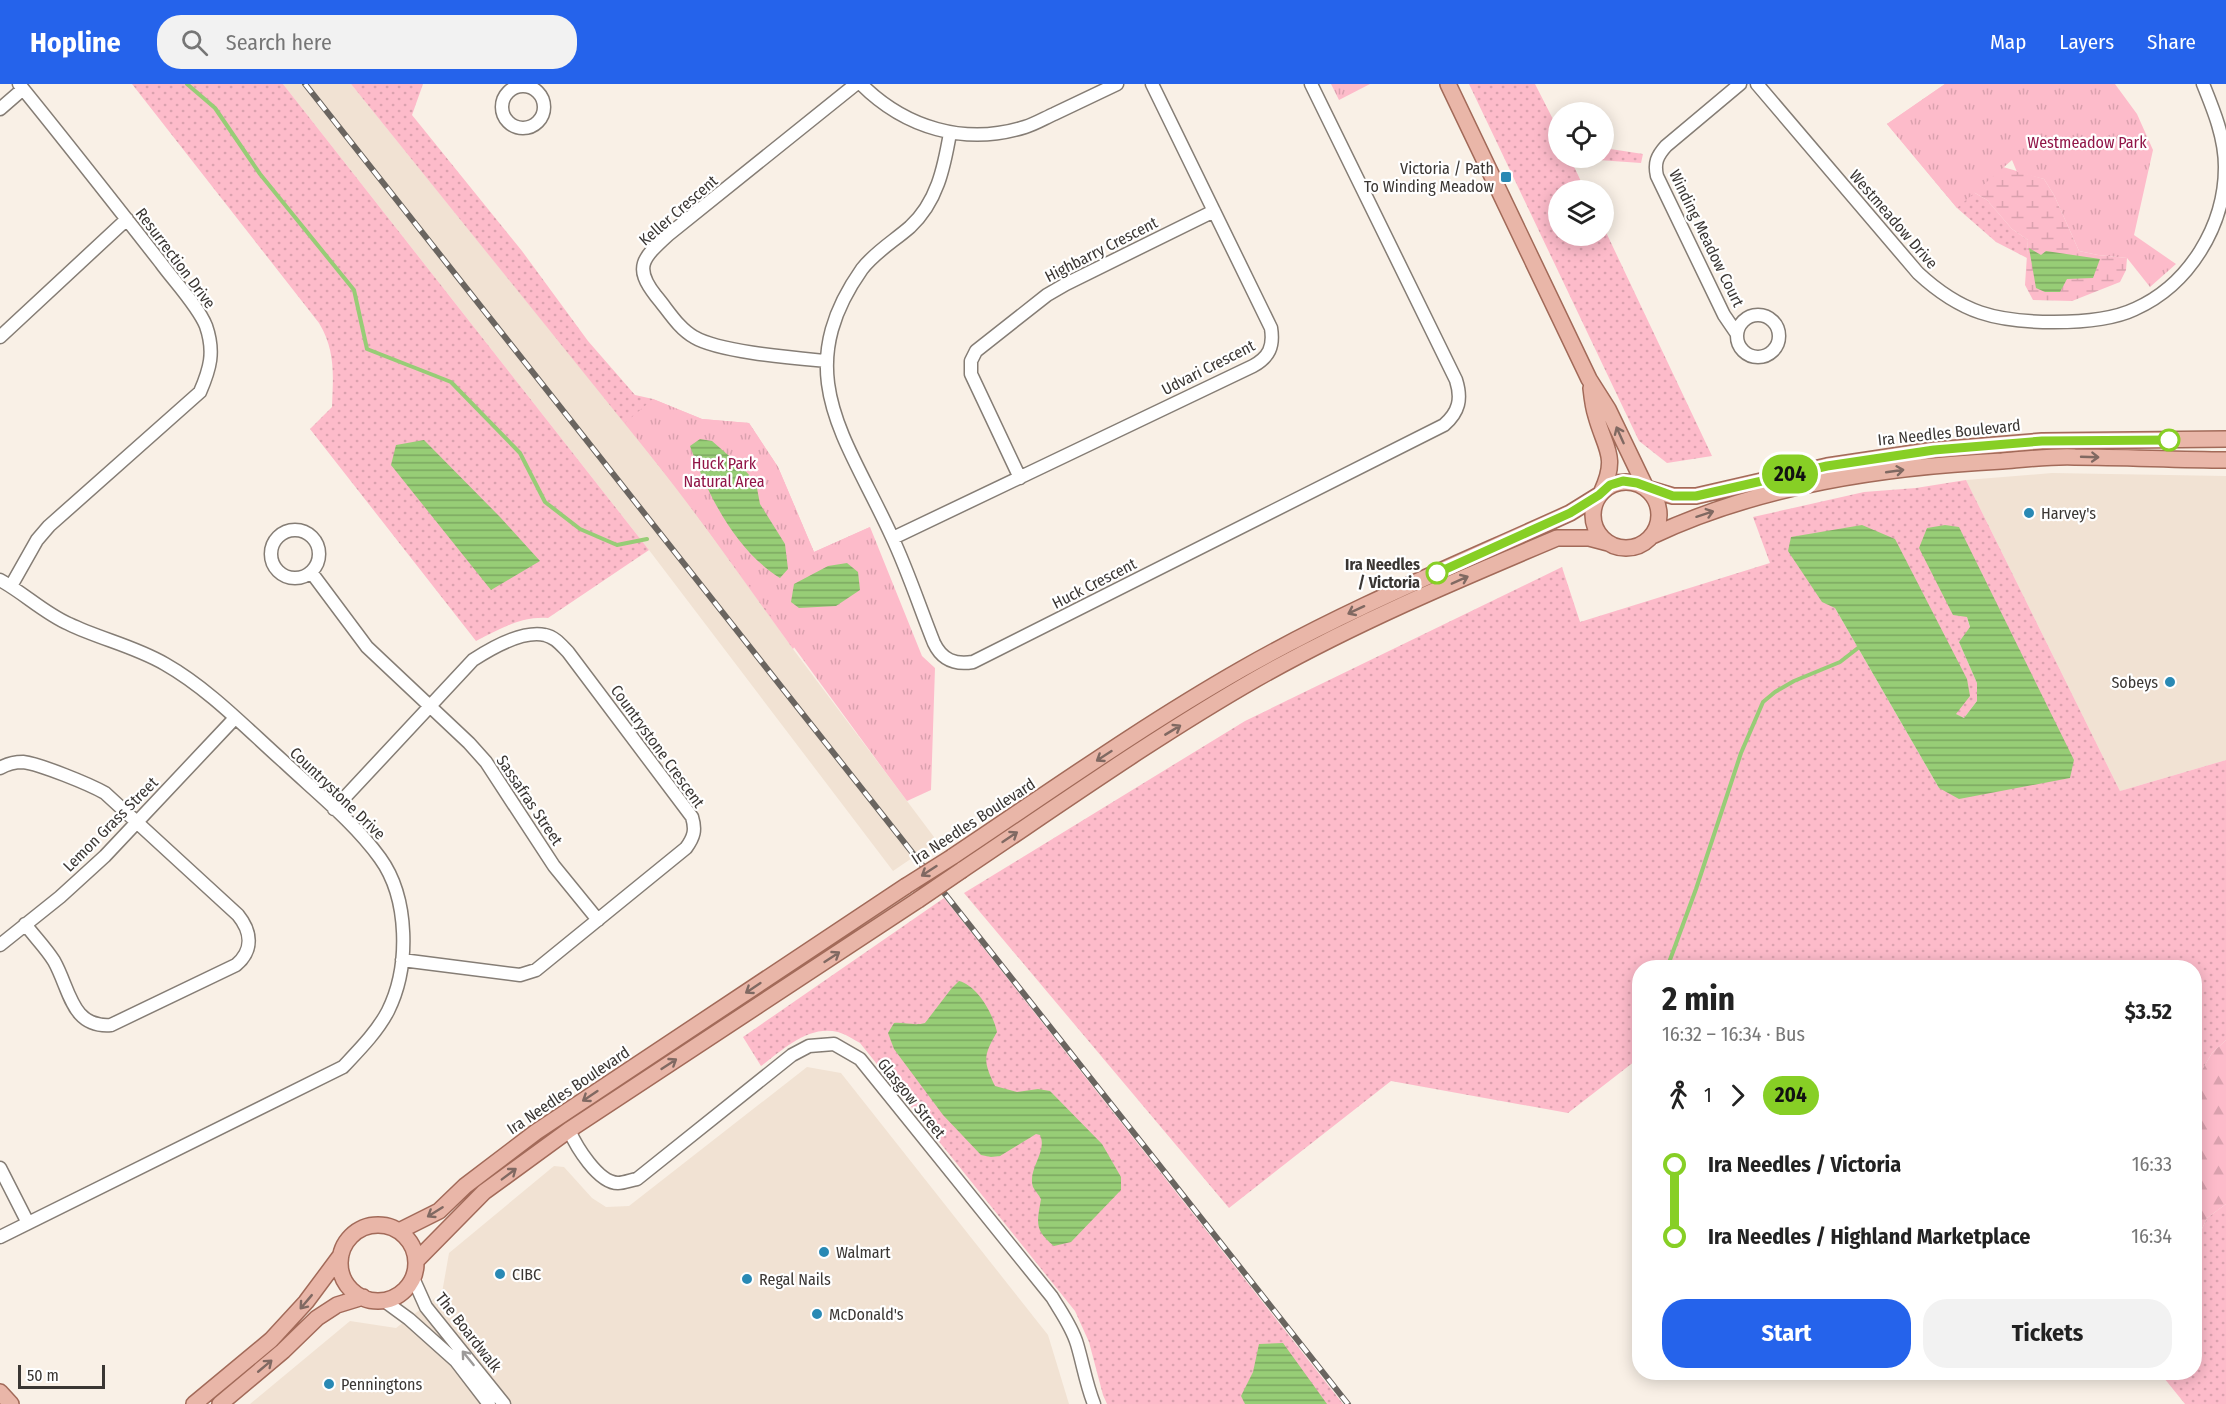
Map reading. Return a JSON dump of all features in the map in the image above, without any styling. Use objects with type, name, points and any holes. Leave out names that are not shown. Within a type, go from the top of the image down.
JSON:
[{"type":"main road","points":[[1448,84],[1589,379],[1608,409],[1646,488],[1656,500],[1659,513],[1658,524],[1652,536],[1633,548],[1618,548],[1608,543],[1597,532],[1593,522],[1593,509],[1609,475],[1610,459],[1596,416],[1589,379]]},
{"type":"main road","name":"Ira Needles Boulevard","points":[[1646,488],[1673,496],[1696,496],[1827,466],[1946,449],[2042,441],[2226,439]]},
{"type":"main road","name":"Ira Needles Boulevard","points":[[1652,536],[1699,515],[1800,487],[1916,468],[2074,456],[2226,460]]},
{"type":"main road","points":[[1600,494],[1610,485],[1623,481],[1637,483],[1646,488]]},
{"type":"main road","name":"Ira Needles Boulevard","points":[[399,1230],[439,1211],[465,1186],[536,1132],[906,886],[1242,668],[1350,612],[1570,513],[1600,494]]},
{"type":"main road","name":"Ira Needles Boulevard","points":[[416,1261],[484,1192],[569,1130],[1163,736],[1257,679],[1349,630],[1557,538],[1589,538],[1608,543]]},
{"type":"main road","points":[[194,1404],[271,1340],[306,1302],[341,1255],[345,1244],[353,1234],[363,1227],[388,1226],[399,1230],[408,1239],[414,1249],[416,1261],[413,1278],[401,1293],[383,1300],[363,1297],[352,1290],[345,1280],[341,1268],[341,1255]]},
{"type":"main road","points":[[220,1404],[283,1351],[317,1318],[337,1305],[363,1297]]},
{"type":"main road","points":[[0,1392],[11,1404]]},
{"type":"main road","points":[[0,1398],[2,1404]]},
{"type":"street","name":"Keller Crescent","points":[[826,362],[735,349],[695,338],[684,330],[649,287],[643,277],[643,267],[647,257],[668,235],[856,84]]},
{"type":"street","points":[[861,84],[897,114],[950,133],[998,134],[1026,127],[1117,84]]},
{"type":"street","name":"Udvari Crescent","points":[[893,538],[1253,366],[1269,354],[1272,346],[1271,328],[1152,84]]},
{"type":"street","name":"Huck Crescent","points":[[950,133],[939,184],[934,195],[911,225],[866,265],[851,285],[839,307],[829,337],[826,362],[834,414],[893,538],[938,651],[947,660],[974,662],[1452,419],[1460,397],[1456,380],[1311,84]]},
{"type":"street","name":"Winding Meadow Court","points":[[1737,334],[1714,294],[1655,169],[1659,154],[1666,146],[1740,84]]},
{"type":"street","name":"Westmeadow Drive","points":[[1756,84],[1918,273],[1937,291],[1960,305],[1990,316],[2024,322],[2085,322],[2134,310],[2171,284],[2199,255],[2214,224],[2221,202],[2224,191],[2225,165],[2222,139],[2215,112],[2203,84]]},
{"type":"street","points":[[0,108],[21,86]]},
{"type":"street","name":"Resurrection Drive","points":[[6,583],[49,526],[200,392],[211,366],[206,325],[127,219],[21,86]]},
{"type":"street","name":"Highbarry Crescent","points":[[1020,478],[971,374],[971,361],[975,351],[1047,295],[1214,211]]},
{"type":"street","points":[[0,337],[127,219]]},
{"type":"street","points":[[293,530],[309,534],[315,540],[319,547],[319,558],[311,572],[302,578],[294,578],[287,577],[278,571],[271,558],[272,549],[278,537],[293,530]]},
{"type":"street","name":"Sassafras Street","points":[[311,572],[367,647],[429,704],[486,762],[554,866],[598,920]]},
{"type":"street","name":"Countrystone Drive","points":[[0,1237],[343,1067],[367,1042],[388,1010],[402,960],[404,935],[401,909],[382,860],[363,836],[235,718],[191,681],[166,664],[132,647],[68,624],[6,583]]},
{"type":"street","name":"Countrystone Crescent","points":[[334,809],[472,660],[489,650],[529,634],[545,635],[556,640],[568,652],[687,808],[695,828],[686,848],[536,970],[519,975],[402,960]]},
{"type":"street","name":"Lemon Grass Street","points":[[0,945],[68,890],[105,856],[235,718]]},
{"type":"street","points":[[0,768],[12,763],[30,764],[94,787],[137,822],[238,915],[245,924],[250,944],[241,960],[111,1024],[100,1025],[89,1022],[80,1015],[53,960],[25,924]]},
{"type":"street","name":"Glasgow Street","points":[[569,1130],[578,1149],[603,1177],[617,1184],[637,1179],[792,1055],[809,1046],[834,1044],[860,1059],[1052,1297],[1077,1342],[1086,1382],[1094,1404]]},
{"type":"street","points":[[0,1168],[28,1223]]},
{"type":"street","name":"The Boardwalk","points":[[413,1278],[426,1307],[504,1404]]},
{"type":"street","name":"The Boardwalk","points":[[383,1300],[417,1325],[456,1361],[489,1404]]},
{"type":"shaded area","points":[[283,84],[351,84],[684,496],[793,649],[937,841],[893,871],[649,550]]},
{"type":"shaded area","points":[[2029,248],[2041,255],[2046,251],[2100,259],[2093,278],[2067,279],[2060,292],[2045,292],[2036,288]]},
{"type":"shaded area","points":[[700,439],[712,441],[743,468],[756,483],[760,504],[785,544],[788,569],[780,578],[749,552],[725,520],[705,483],[690,446]]},
{"type":"shaded area","points":[[424,440],[540,561],[491,590],[391,465],[396,445]]},
{"type":"shaded area","points":[[2052,473],[2226,476],[2226,760],[2120,791],[1966,480]]},
{"type":"shaded area","points":[[1862,525],[1895,539],[1967,679],[1970,696],[1956,714],[1964,718],[1977,701],[1977,683],[1959,642],[1970,627],[1967,617],[1953,615],[1919,548],[1927,528],[1945,525],[1959,527],[2074,760],[2070,778],[1959,799],[1939,788],[1835,608],[1822,602],[1788,551],[1791,537]]},
{"type":"shaded area","points":[[847,563],[858,572],[860,590],[836,606],[799,608],[791,602],[794,584],[828,566]]},
{"type":"shaded area","points":[[959,981],[972,989],[984,1002],[995,1025],[997,1032],[986,1059],[995,1086],[1017,1092],[1038,1089],[1050,1091],[1102,1144],[1121,1177],[1121,1190],[1071,1242],[1054,1246],[1043,1235],[1038,1225],[1041,1199],[1033,1187],[1032,1180],[1041,1148],[1040,1135],[1036,1134],[1000,1156],[981,1155],[943,1115],[894,1049],[888,1033],[894,1023],[925,1023]]},
{"type":"shaded area","points":[[807,1067],[841,1073],[1048,1335],[1069,1404],[250,1404],[350,1321],[396,1328],[442,1293],[449,1253],[554,1166],[564,1167],[592,1198],[606,1207],[629,1206]]},
{"type":"shaded area","points":[[1283,1343],[1327,1404],[1245,1404],[1241,1396],[1253,1372],[1259,1344]]},
{"type":"green space","points":[[132,84],[283,84],[649,550],[548,618],[520,621],[476,641],[310,429],[332,407],[331,354],[319,323]]},
{"type":"green space","name":"Huck Park Natural Area","points":[[351,84],[423,84],[412,115],[522,251],[588,341],[635,395],[653,399],[702,419],[749,423],[778,467],[814,552],[870,527],[793,649],[683,496]]},
{"type":"green space","points":[[1331,84],[1370,84],[1339,100]]},
{"type":"green space","points":[[1469,84],[1535,84],[1548,109],[1548,168],[1575,168],[1580,180],[1548,180],[1548,246],[1613,246],[1712,456],[1667,463],[1639,441]]},
{"type":"green space","points":[[1945,84],[1963,186],[1987,200],[2012,229],[2028,240],[2027,258],[1996,242],[1957,208],[1887,124]]},
{"type":"green space","name":"Westmeadow Park","points":[[1945,84],[2115,84],[2137,114],[2153,150],[2134,235],[2176,264],[2150,287],[2127,258],[2079,251],[2054,195],[2044,179],[2017,172],[2012,160],[1957,208],[1887,124]]},
{"type":"green space","points":[[1614,150],[1643,154],[1641,163],[1614,161]]},
{"type":"green space","points":[[2003,167],[2044,179],[2054,195],[2079,251],[2127,258],[2126,270],[2120,282],[2072,301],[2033,300],[2025,285],[2028,240],[2012,229],[1987,200],[1963,186]]},
{"type":"green space","name":"Huck Park Natural Area","points":[[653,399],[702,419],[749,423],[778,467],[814,552],[870,527],[922,656],[935,668],[931,790],[907,801],[733,563],[625,423]]},
{"type":"green space","points":[[1966,480],[2120,791],[2226,760],[2226,1040],[2212,1053],[2202,1070],[2202,960],[1632,960],[1632,1063],[1568,1113],[1391,1081],[1229,1208],[964,893],[1245,721],[1562,567],[1580,622],[1770,563],[1753,517],[1864,492],[1916,488]],"holes":[[[1835,608],[1955,714],[1964,718],[1977,701],[1977,683],[1959,642],[1970,628],[1967,617],[2070,778],[1939,788]]]},
{"type":"green space","points":[[944,898],[1343,1404],[1107,1404],[1089,1342],[1075,1311],[860,1043],[838,1032],[817,1032],[797,1040],[761,1066],[743,1037]]},
{"type":"green space","points":[[2226,1040],[2226,1204],[2207,1218],[2202,1229],[2202,1070],[2212,1053]]},
{"type":"green space","points":[[2226,1204],[2226,1404],[2185,1404],[2166,1380],[2202,1380],[2202,1229],[2207,1218]]},
{"type":"waterway","points":[[187,84],[215,108],[260,174],[354,290],[367,349],[451,382],[520,453],[545,502],[580,529],[617,545],[647,539]]},
{"type":"waterway","points":[[1670,960],[1741,753],[1763,702],[1794,681],[1840,662],[1858,648]]},
{"type":"railway","points":[[305,84],[1348,1404]]},
{"type":"bus line","name":"204","points":[[1437,573],[1570,513],[1599,495],[1610,485],[1623,481],[1637,483],[1660,493],[1684,497],[1713,493],[1751,482],[1827,466],[1934,450],[2042,441],[2169,440]]},
{"type":"place","name":"Victoria / Path To Winding Meadow","points":[[1506,177]]},
{"type":"place","name":"Harvey's","points":[[2029,513]]},
{"type":"place","name":"Ira Needles / Victoria","points":[[1437,573]]},
{"type":"place","name":"Sobeys","points":[[2170,682]]},
{"type":"place","name":"Walmart","points":[[824,1252]]},
{"type":"place","name":"CIBC","points":[[500,1274]]},
{"type":"place","name":"Regal Nails","points":[[747,1279]]},
{"type":"place","name":"McDonald's","points":[[817,1314]]},
{"type":"place","name":"Penningtons","points":[[329,1384]]}]
